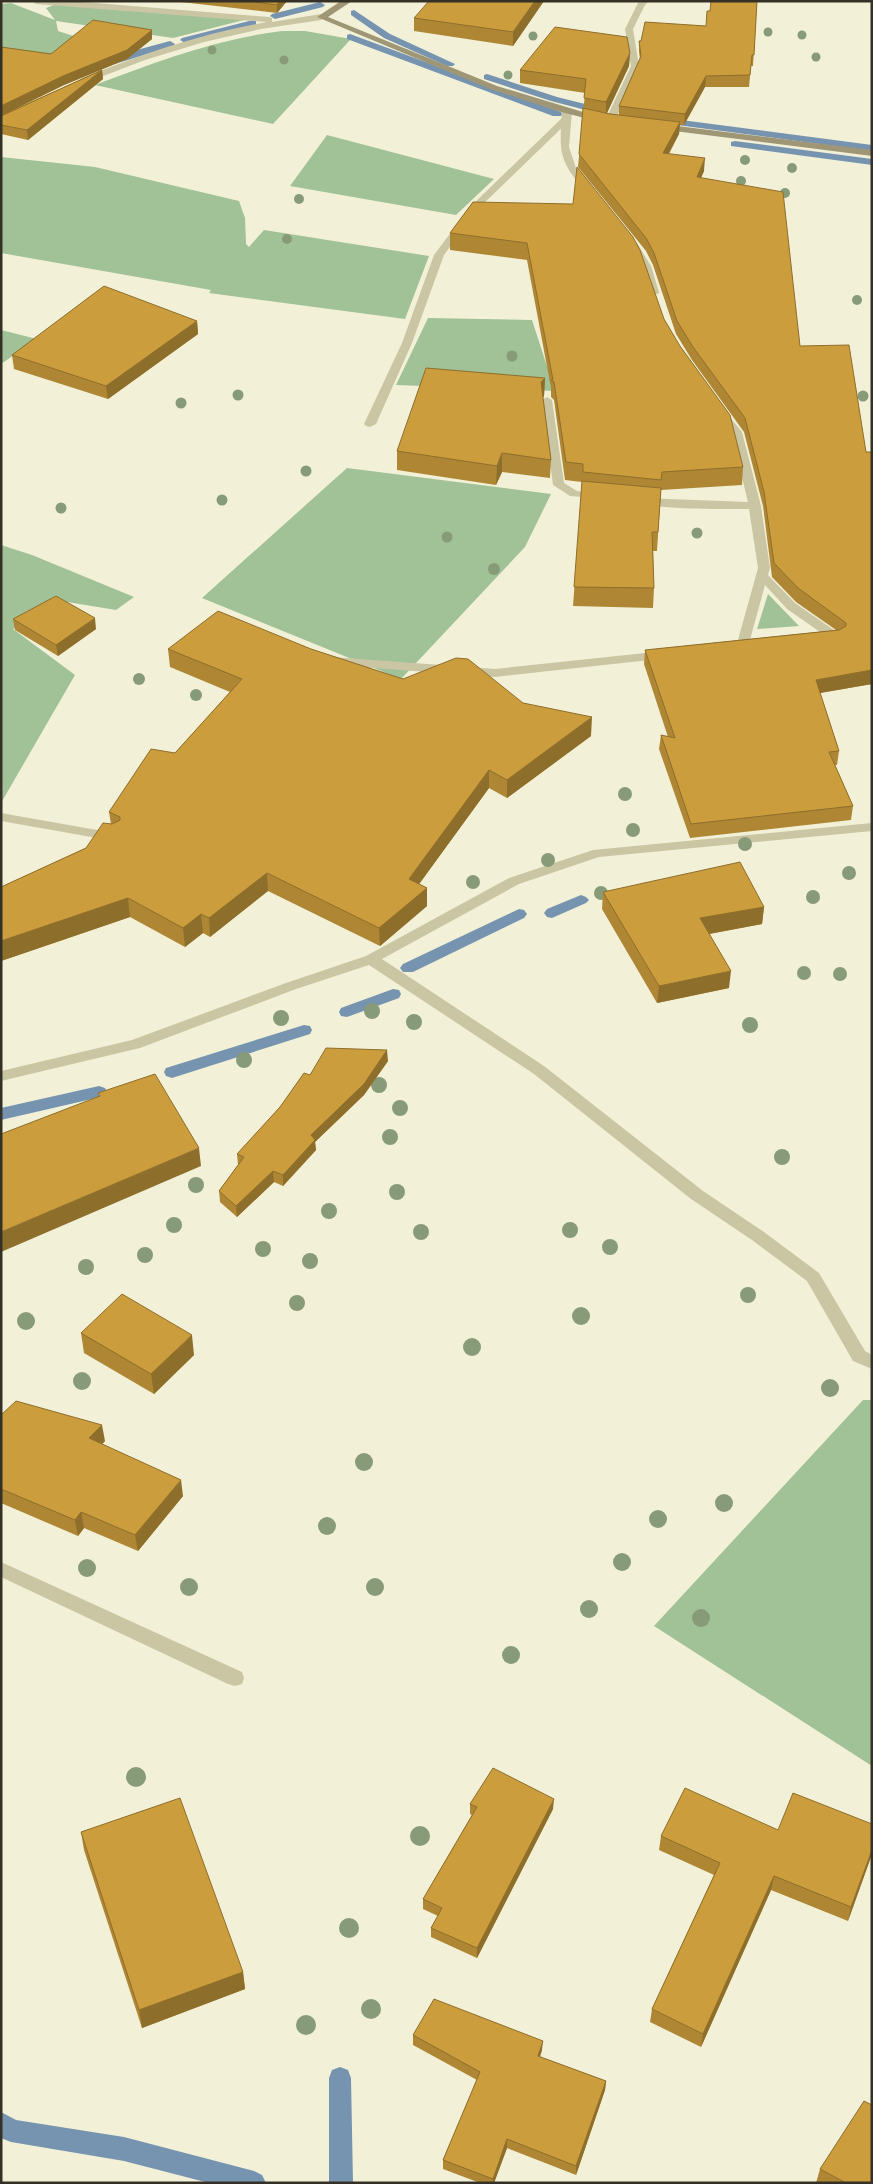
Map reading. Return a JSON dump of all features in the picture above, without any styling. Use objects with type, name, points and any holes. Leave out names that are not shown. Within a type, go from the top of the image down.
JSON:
[{"type":"street","points":[[36,1],[285,21]]},
{"type":"street","points":[[75,85],[167,50],[285,21],[321,17],[348,1]]},
{"type":"street","points":[[321,17],[432,63],[567,115],[615,121],[635,66],[629,29],[641,4],[645,1]]},
{"type":"street","points":[[567,115],[564,147],[571,168],[598,203]]},
{"type":"street","points":[[370,424],[407,343],[439,255],[473,209],[567,115]]},
{"type":"street","points":[[648,125],[872,153]]},
{"type":"street","points":[[628,239],[639,252],[646,266],[658,303]]},
{"type":"street","points":[[548,400],[559,485],[574,494],[611,498]]},
{"type":"street","points":[[713,401],[736,432],[755,506],[764,568],[742,647]]},
{"type":"street","points":[[629,500],[675,504],[755,506]]},
{"type":"street","points":[[762,575],[792,606],[837,638],[818,640]]},
{"type":"street","points":[[325,660],[495,673],[673,654]]},
{"type":"street","points":[[1,816],[114,836]]},
{"type":"street","points":[[1,1076],[135,1044],[291,986],[371,959],[514,881],[598,853],[872,827]]},
{"type":"street","points":[[371,959],[539,1070],[697,1195],[813,1276],[859,1356],[872,1363]]},
{"type":"street","points":[[1,1569],[235,1678]]},
{"type":"green space","points":[[64,1],[244,20],[173,38],[56,21],[58,31],[111,48],[97,63],[1,53],[1,4],[11,3],[55,20],[46,8]]},
{"type":"green space","points":[[282,31],[305,31],[351,39],[273,124],[95,85],[164,60],[210,46]]},
{"type":"green space","points":[[327,135],[494,179],[456,215],[290,186]]},
{"type":"green space","points":[[1,157],[95,167],[239,201],[245,218],[246,244],[249,247],[264,230],[429,256],[405,319],[209,293],[211,290],[1,253]]},
{"type":"green space","points":[[428,318],[532,320],[555,391],[396,385]]},
{"type":"green space","points":[[1,330],[37,339],[1,364]]},
{"type":"green space","points":[[347,468],[551,494],[525,547],[401,679],[202,598]]},
{"type":"green space","points":[[1,545],[32,555],[134,597],[116,610],[61,601],[13,629],[75,675],[1,803]]},
{"type":"green space","points":[[768,594],[799,626],[757,629]]},
{"type":"green space","points":[[863,1400],[872,1400],[872,1766],[654,1626]]},
{"type":"building","points":[[248,1],[279,1],[277,5]]},
{"type":"building","points":[[429,1],[535,1],[513,32],[414,18]]},
{"type":"building","points":[[711,1],[757,1],[754,55],[752,55],[750,75],[706,76],[685,114],[619,106],[641,56],[639,41],[641,41],[645,22],[706,26],[707,11],[710,11]]},
{"type":"building","points":[[93,20],[152,30],[127,50],[63,76],[1,106],[1,47],[51,54]]},
{"type":"building","points":[[555,27],[627,37],[630,53],[606,102],[584,98],[586,79],[520,70]]},
{"type":"building","points":[[102,70],[27,130],[1,125],[1,116]]},
{"type":"building","points":[[583,108],[610,114],[680,122],[663,153],[705,158],[697,177],[783,192],[800,346],[849,345],[866,452],[872,452],[872,670],[816,680],[839,751],[829,752],[853,806],[691,824],[661,735],[675,738],[645,650],[839,630],[846,626],[846,623],[798,588],[774,563],[764,492],[745,418],[693,347],[677,321],[654,253],[646,238],[579,154]]},
{"type":"building","points":[[577,167],[633,237],[640,250],[664,319],[680,346],[730,415],[743,467],[662,472],[661,480],[583,472],[583,464],[566,462],[554,382],[551,380],[553,380],[527,243],[450,233],[473,202],[573,204]]},
{"type":"building","points":[[104,286],[197,321],[106,386],[12,355]]},
{"type":"building","points":[[426,368],[545,378],[541,382],[551,460],[502,453],[497,466],[397,451]]},
{"type":"building","points":[[582,481],[661,488],[658,532],[652,532],[654,588],[574,587]]},
{"type":"building","points":[[56,596],[95,618],[56,645],[13,619]]},
{"type":"building","points":[[218,611],[311,649],[403,679],[456,658],[468,659],[523,703],[592,717],[507,780],[489,770],[409,879],[427,888],[379,928],[267,873],[209,918],[201,914],[183,928],[128,898],[1,941],[1,887],[86,848],[103,823],[112,824],[120,820],[120,817],[109,812],[151,749],[175,753],[242,679],[168,649]]},
{"type":"building","points":[[740,862],[764,907],[700,918],[731,971],[659,986],[603,892]]},
{"type":"building","points":[[326,1048],[387,1050],[364,1084],[311,1135],[315,1140],[283,1175],[273,1171],[236,1206],[219,1191],[244,1157],[237,1154],[280,1107],[304,1073],[310,1075]]},
{"type":"building","points":[[155,1074],[199,1148],[1,1232],[1,1134],[100,1096],[98,1093]]},
{"type":"building","points":[[122,1294],[192,1335],[151,1374],[81,1333]]},
{"type":"building","points":[[16,1401],[102,1425],[89,1438],[181,1480],[135,1535],[81,1512],[75,1520],[1,1489],[1,1415]]},
{"type":"building","points":[[493,1768],[554,1799],[477,1948],[431,1928],[442,1908],[423,1899],[477,1807],[470,1804]]},
{"type":"building","points":[[685,1788],[778,1830],[793,1793],[872,1824],[872,1850],[851,1907],[774,1876],[703,2034],[652,2009],[720,1863],[661,1836]]},
{"type":"building","points":[[180,1798],[243,1972],[139,2010],[81,1832]]},
{"type":"building","points":[[434,1999],[543,2041],[538,2056],[606,2081],[576,2166],[507,2139],[493,2179],[443,2160],[480,2072],[413,2035]]},
{"type":"building","points":[[864,2101],[872,2105],[872,2183],[846,2183],[820,2169]]},
{"type":"waterway","points":[[275,16],[320,5]]},
{"type":"waterway","points":[[354,13],[387,36],[450,64]]},
{"type":"waterway","points":[[185,40],[253,23]]},
{"type":"waterway","points":[[350,37],[557,114]]},
{"type":"waterway","points":[[115,61],[170,44]]},
{"type":"waterway","points":[[487,77],[554,99],[597,110]]},
{"type":"waterway","points":[[681,123],[872,148]]},
{"type":"waterway","points":[[735,144],[872,162]]},
{"type":"waterway","points":[[552,913],[581,900]]},
{"type":"waterway","points":[[408,968],[519,914]]},
{"type":"waterway","points":[[347,1012],[393,994]]},
{"type":"waterway","points":[[172,1072],[304,1030]]},
{"type":"waterway","points":[[1,1114],[99,1092]]},
{"type":"waterway","points":[[340,2078],[341,2183]]},
{"type":"waterway","points":[[1,2123],[11,2131],[124,2149],[254,2183]]}]
